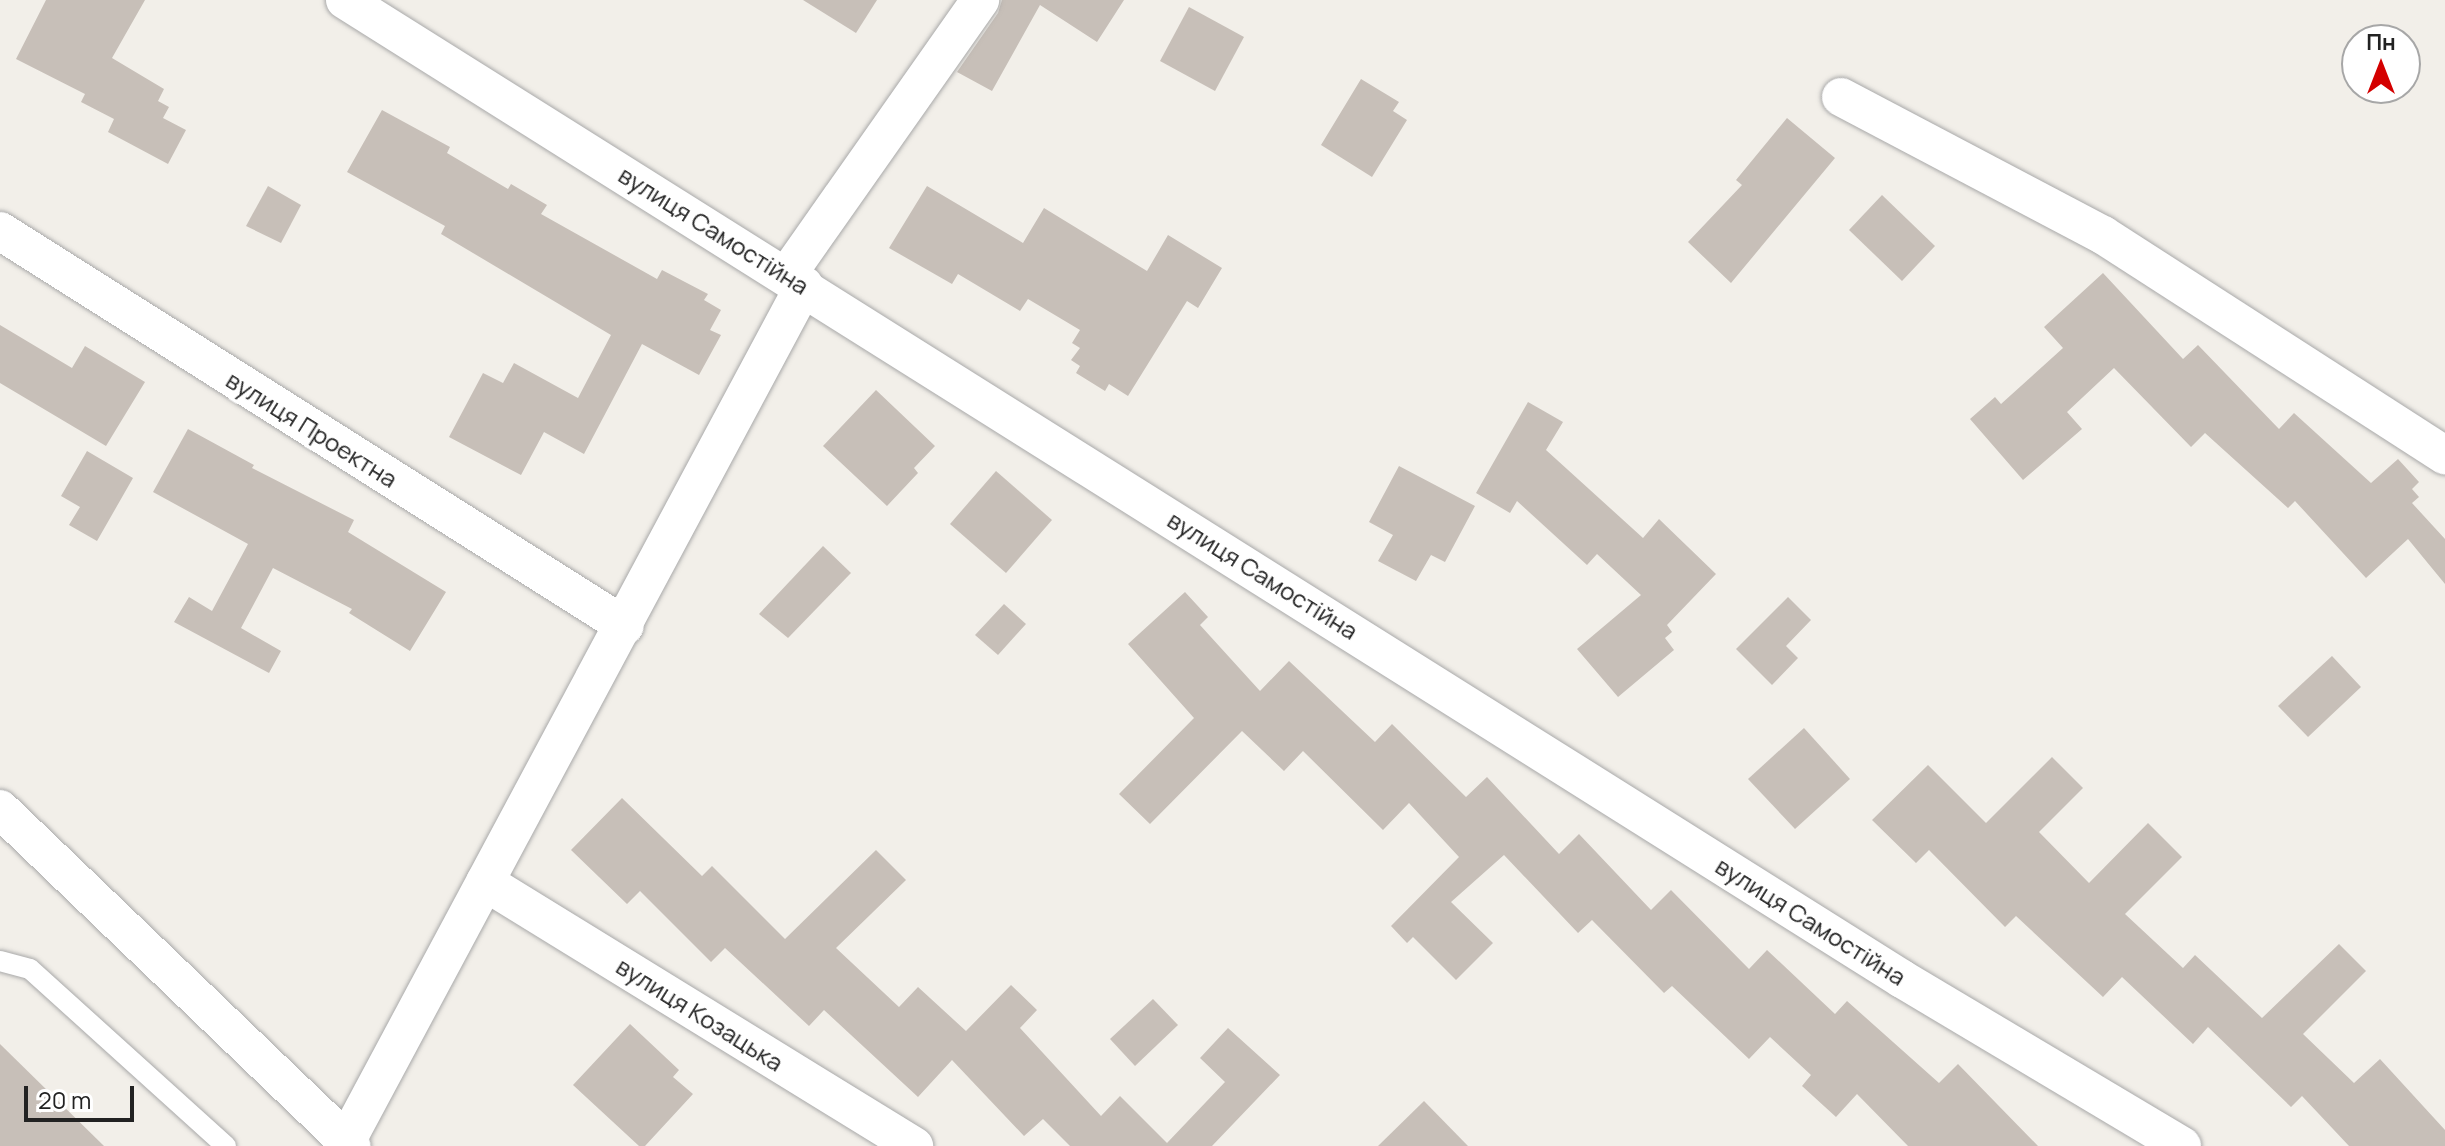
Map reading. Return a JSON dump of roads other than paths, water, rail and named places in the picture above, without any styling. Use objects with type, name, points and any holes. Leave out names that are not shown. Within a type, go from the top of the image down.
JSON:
[{"type":"street","name":"вулиця Самостійна","points":[[345,0],[796,280],[1902,979],[2182,1146]]},
{"type":"street","points":[[0,809],[349,1143],[485,882],[625,626],[796,280],[980,0]]},
{"type":"street","points":[[1841,97],[2103,235],[2445,455]]},
{"type":"street","name":"вулиця Проектна","points":[[0,231],[625,626]]},
{"type":"street","name":"вулиця Козацька","points":[[485,882],[914,1146]]},
{"type":"lane","points":[[0,961],[30,969],[226,1146]]}]
